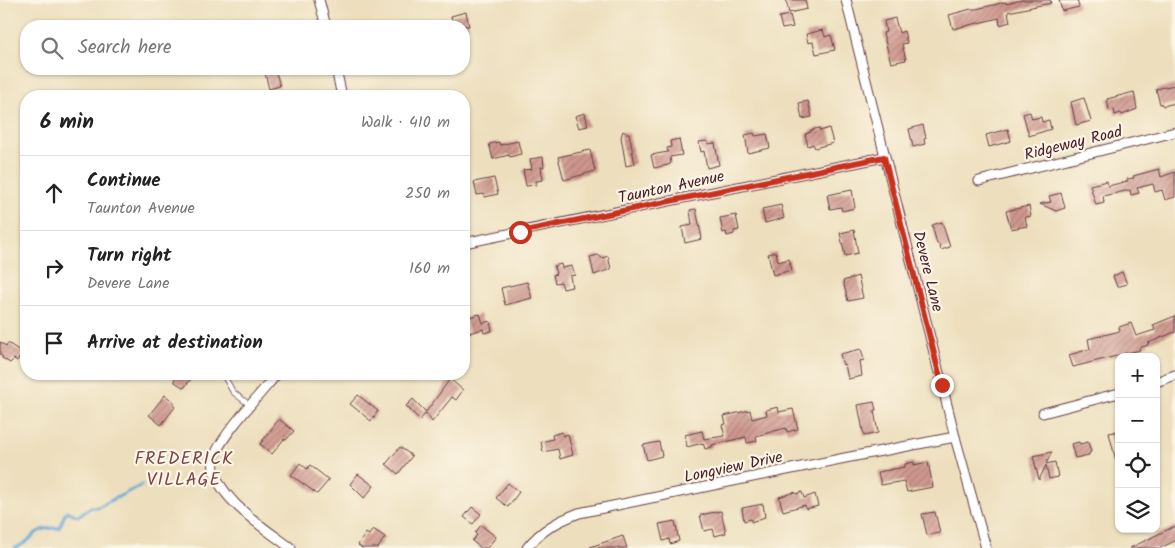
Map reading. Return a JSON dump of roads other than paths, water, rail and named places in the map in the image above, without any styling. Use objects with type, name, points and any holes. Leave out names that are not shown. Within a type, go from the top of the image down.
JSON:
[{"type":"street","points":[[319,0],[324,20]]},
{"type":"street","name":"Devere Lane","points":[[846,0],[884,157],[986,548]]},
{"type":"street","points":[[337,75],[341,90]]},
{"type":"street","name":"Ridgeway Road","points":[[979,181],[1175,132]]},
{"type":"street","name":"Taunton Avenue","points":[[470,242],[884,157]]},
{"type":"street","points":[[1160,381],[1175,375]]},
{"type":"street","points":[[272,380],[220,443],[214,458],[213,469],[217,480],[240,508],[291,548]]},
{"type":"street","points":[[1043,413],[1115,394]]},
{"type":"street","name":"Longview Drive","points":[[528,548],[551,525],[579,513],[956,437]]},
{"type":"lane","points":[[226,380],[233,392],[251,406]]},
{"type":"waterway","points":[[15,548],[27,542],[37,532],[49,528],[59,528],[67,511],[78,516],[91,507],[98,507],[142,485]]},
{"type":"district","name":"FREDERICK VILLAGE","points":[[184,468]]}]
